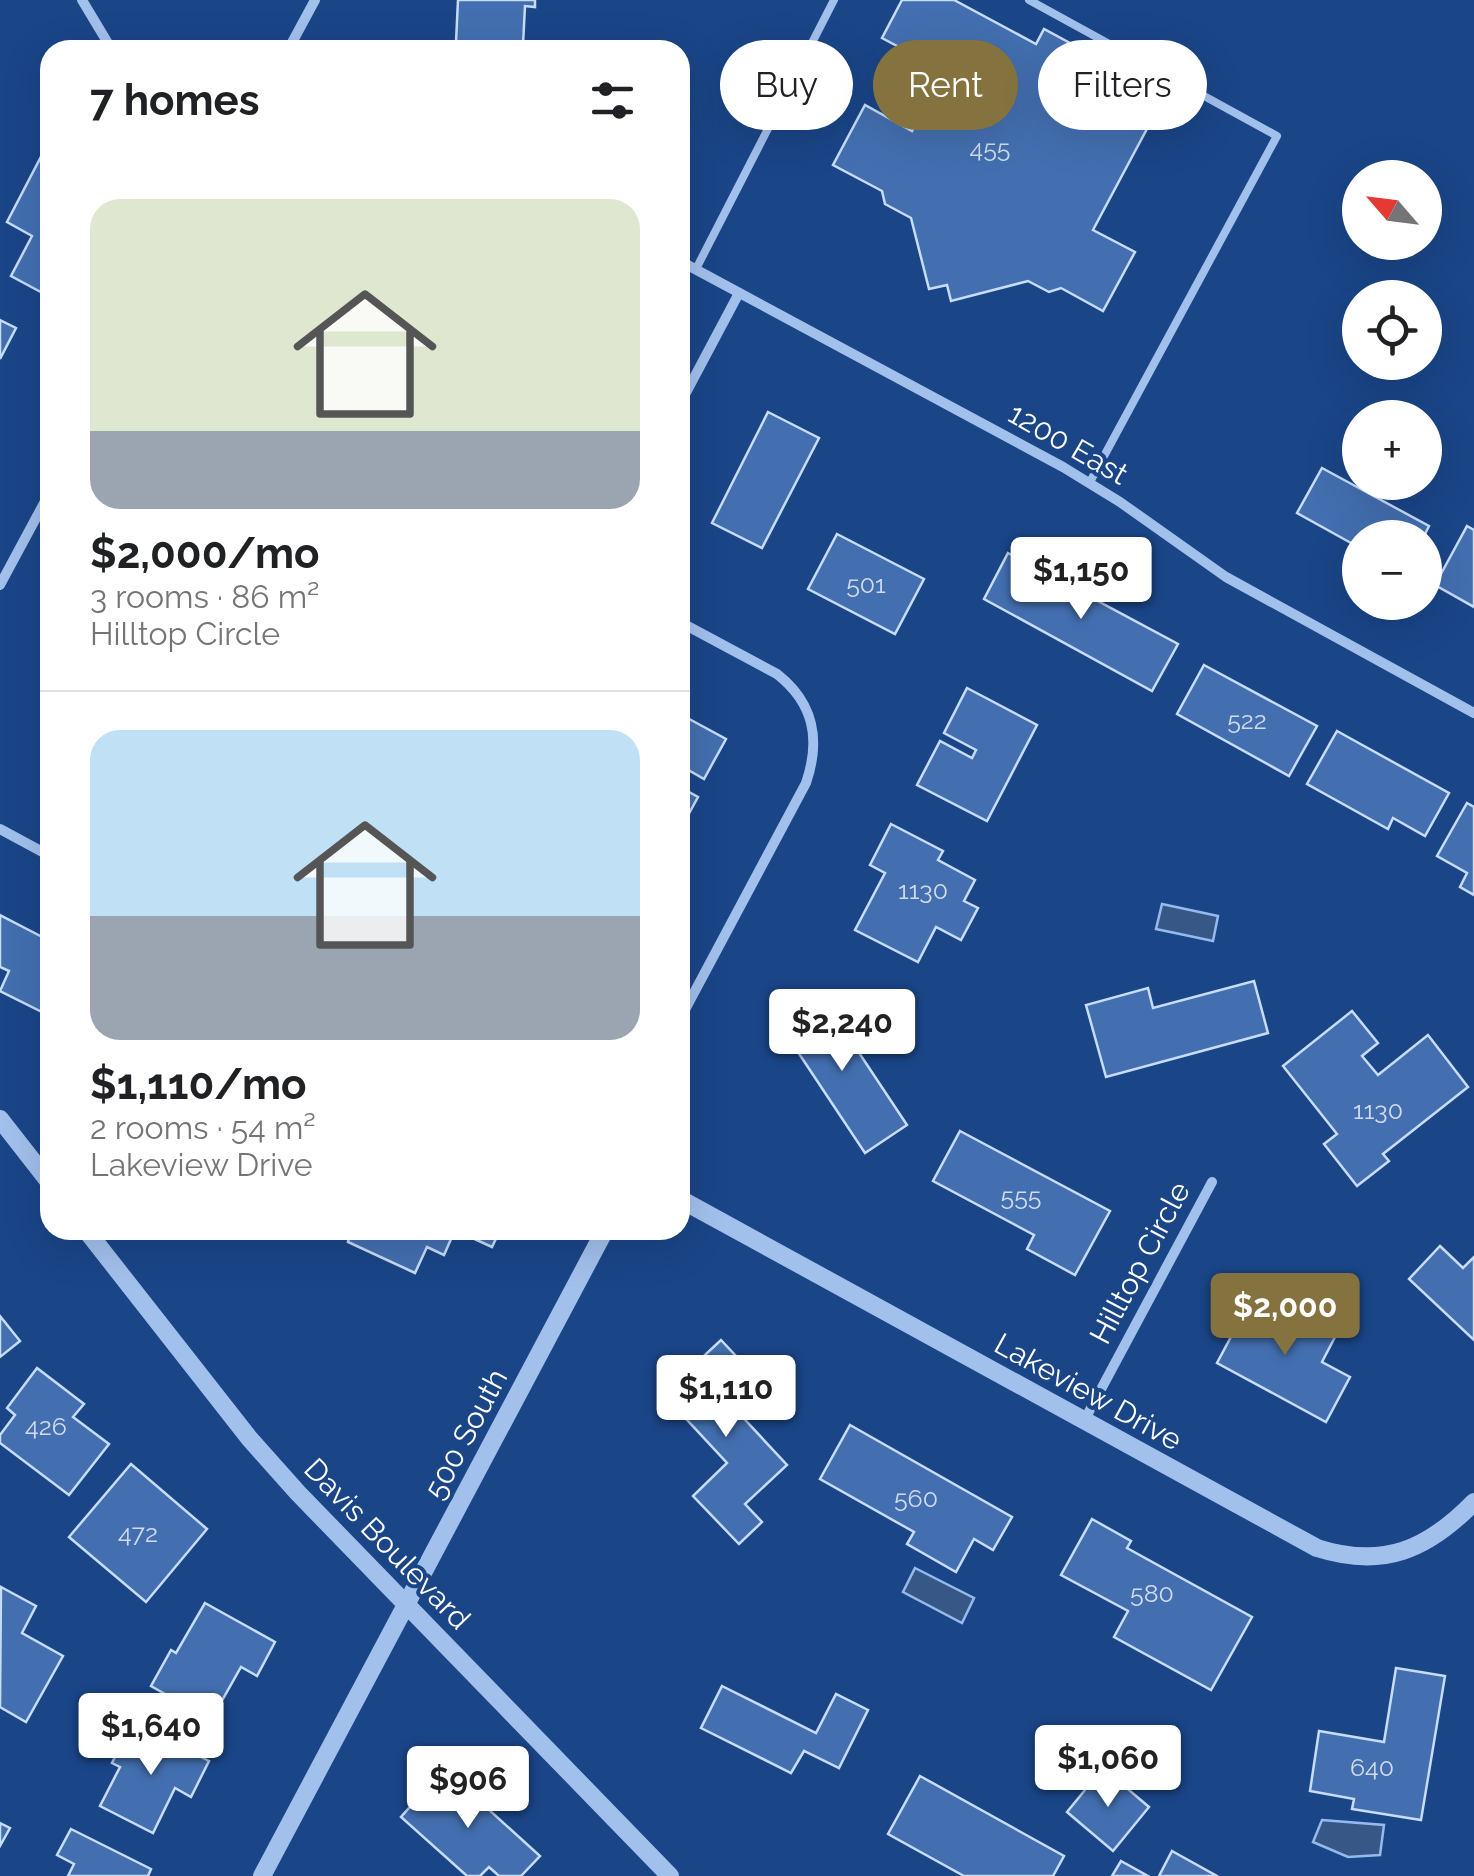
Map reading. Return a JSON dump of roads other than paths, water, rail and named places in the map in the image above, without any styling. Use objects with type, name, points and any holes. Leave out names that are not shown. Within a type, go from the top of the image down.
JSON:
[{"type":"street","points":[[82,0],[106,40]]},
{"type":"street","points":[[293,40],[314,0]]},
{"type":"street","name":"1200 East","points":[[690,267],[1090,482],[1226,577],[1474,713]]},
{"type":"street","points":[[690,386],[740,293]]},
{"type":"street","points":[[0,585],[40,511]]},
{"type":"street","points":[[690,627],[792,686],[811,716],[814,750],[806,782],[690,1001]]},
{"type":"street","points":[[0,829],[40,851]]},
{"type":"street","points":[[0,1118],[40,1170]]},
{"type":"street","name":"Hilltop Circle","points":[[1084,1420],[1212,1182]]},
{"type":"street","name":"Lakeview Drive","points":[[690,1203],[1298,1539],[1336,1554],[1376,1557],[1400,1553],[1442,1531],[1474,1502]]},
{"type":"street","name":"Davis Boulevard","points":[[94,1240],[249,1438],[670,1876]]},
{"type":"street","name":"500 South","points":[[262,1876],[601,1240]]},
{"type":"lane","points":[[696,270],[834,0]]},
{"type":"lane","points":[[1028,0],[1276,136],[1090,482]]},
{"type":"water","points":[[1162,904],[1218,916],[1213,941],[1156,929]]},
{"type":"water","points":[[915,1568],[974,1598],[962,1623],[903,1592]]},
{"type":"water","points":[[1322,1820],[1384,1825],[1380,1855],[1348,1857],[1313,1842]]}]
